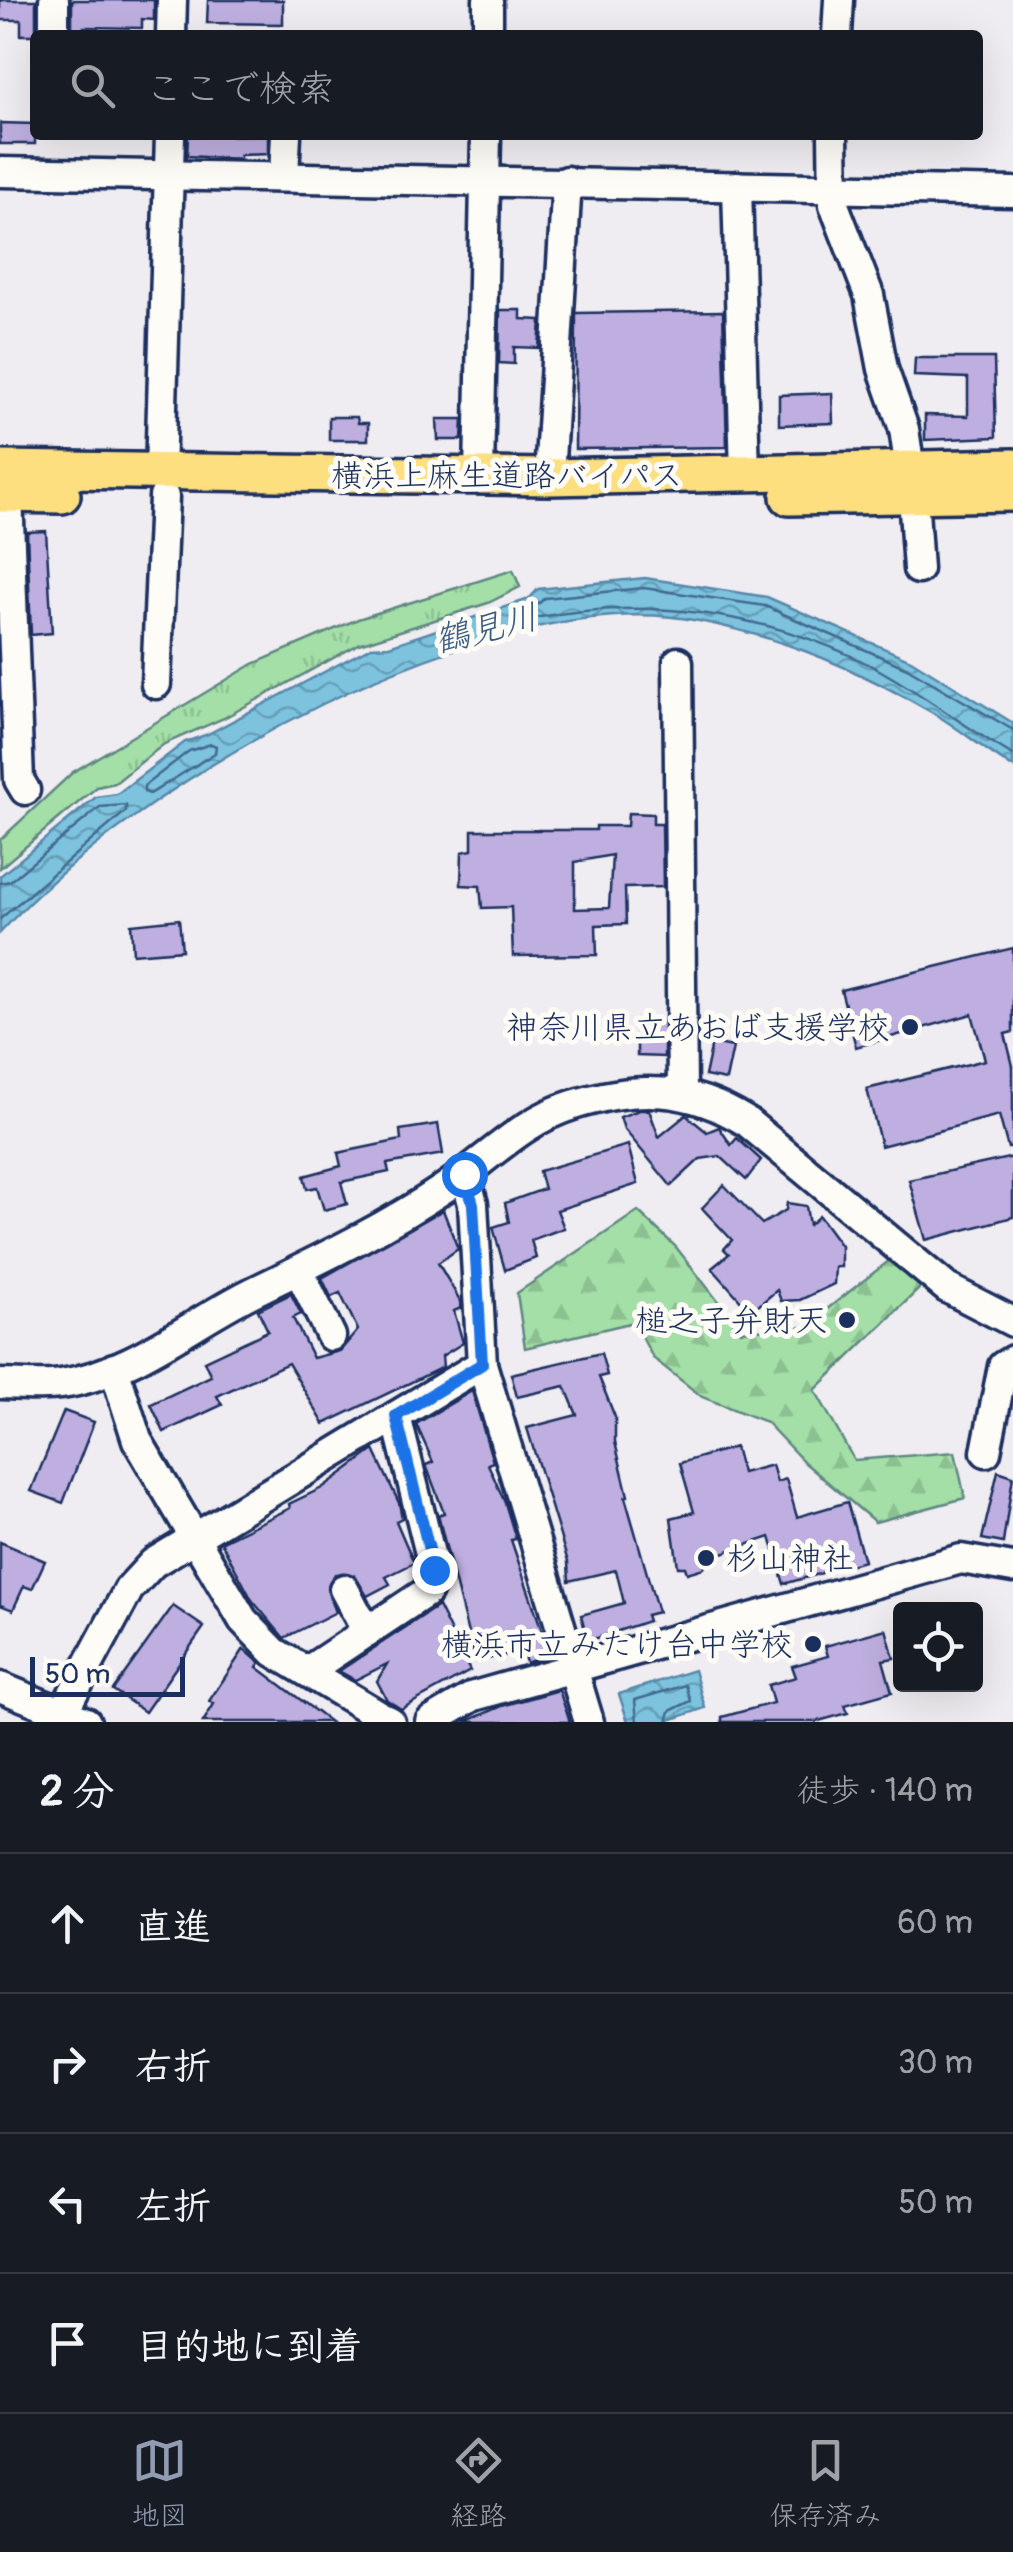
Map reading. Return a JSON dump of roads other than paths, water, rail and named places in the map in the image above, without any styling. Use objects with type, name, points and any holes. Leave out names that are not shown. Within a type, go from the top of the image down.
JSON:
[{"type":"main road","name":"横浜上麻生道路バイパス","points":[[3,486],[912,483],[1013,467]]},
{"type":"main road","name":"横浜上麻生道路バイパス","points":[[162,485],[745,474],[1013,493]]},
{"type":"street","points":[[54,0],[54,30]]},
{"type":"street","points":[[171,30],[172,0]]},
{"type":"street","points":[[488,0],[488,30]]},
{"type":"street","points":[[837,30],[839,0]]},
{"type":"street","points":[[156,684],[170,140]]},
{"type":"street","points":[[284,176],[286,140]]},
{"type":"street","points":[[480,476],[486,140]]},
{"type":"street","points":[[833,140],[831,189],[869,295],[883,369],[904,430],[918,569]]},
{"type":"street","points":[[0,172],[485,178],[1013,192]]},
{"type":"street","points":[[549,476],[567,181]]},
{"type":"street","points":[[738,186],[745,474]]},
{"type":"street","points":[[3,486],[19,780],[24,790]]},
{"type":"street","points":[[678,662],[682,1092]]},
{"type":"street","points":[[0,1384],[61,1384],[114,1368],[299,1271],[464,1174],[527,1124],[571,1105],[629,1093],[682,1092],[715,1102],[747,1122],[947,1288],[1013,1322]]},
{"type":"street","points":[[464,1174],[473,1204],[482,1364],[588,1722]]},
{"type":"street","points":[[299,1271],[332,1336]]},
{"type":"street","points":[[986,1452],[1003,1366],[1013,1360]]},
{"type":"street","points":[[0,1686],[75,1716],[129,1589],[153,1563],[482,1364]]},
{"type":"street","points":[[114,1368],[137,1440],[244,1620],[274,1652],[390,1722]]},
{"type":"street","points":[[309,1670],[428,1592],[434,1570],[396,1416]]},
{"type":"street","points":[[430,1722],[474,1696],[961,1559],[1013,1568]]},
{"type":"street","points":[[344,1589],[368,1632]]},
{"type":"water","name":"鶴見川","points":[[645,578],[767,597],[911,660],[1013,723],[1013,767],[938,716],[881,685],[823,658],[731,628],[699,621],[614,616],[520,631],[422,661],[322,704],[226,756],[137,814],[61,874],[0,933],[0,876],[96,797],[117,794],[185,742],[208,734],[371,647],[389,646],[529,599],[538,589]]},
{"type":"water","points":[[694,1670],[705,1708],[664,1722],[628,1722],[619,1694]]},
{"type":"place","name":"神奈川県立あおば支援学校","points":[[910,1027]]},
{"type":"place","name":"槌之子弁財天","points":[[847,1320]]},
{"type":"place","name":"杉山神社","points":[[706,1558]]},
{"type":"place","name":"横浜市立みたけ台中学校","points":[[813,1644]]}]
